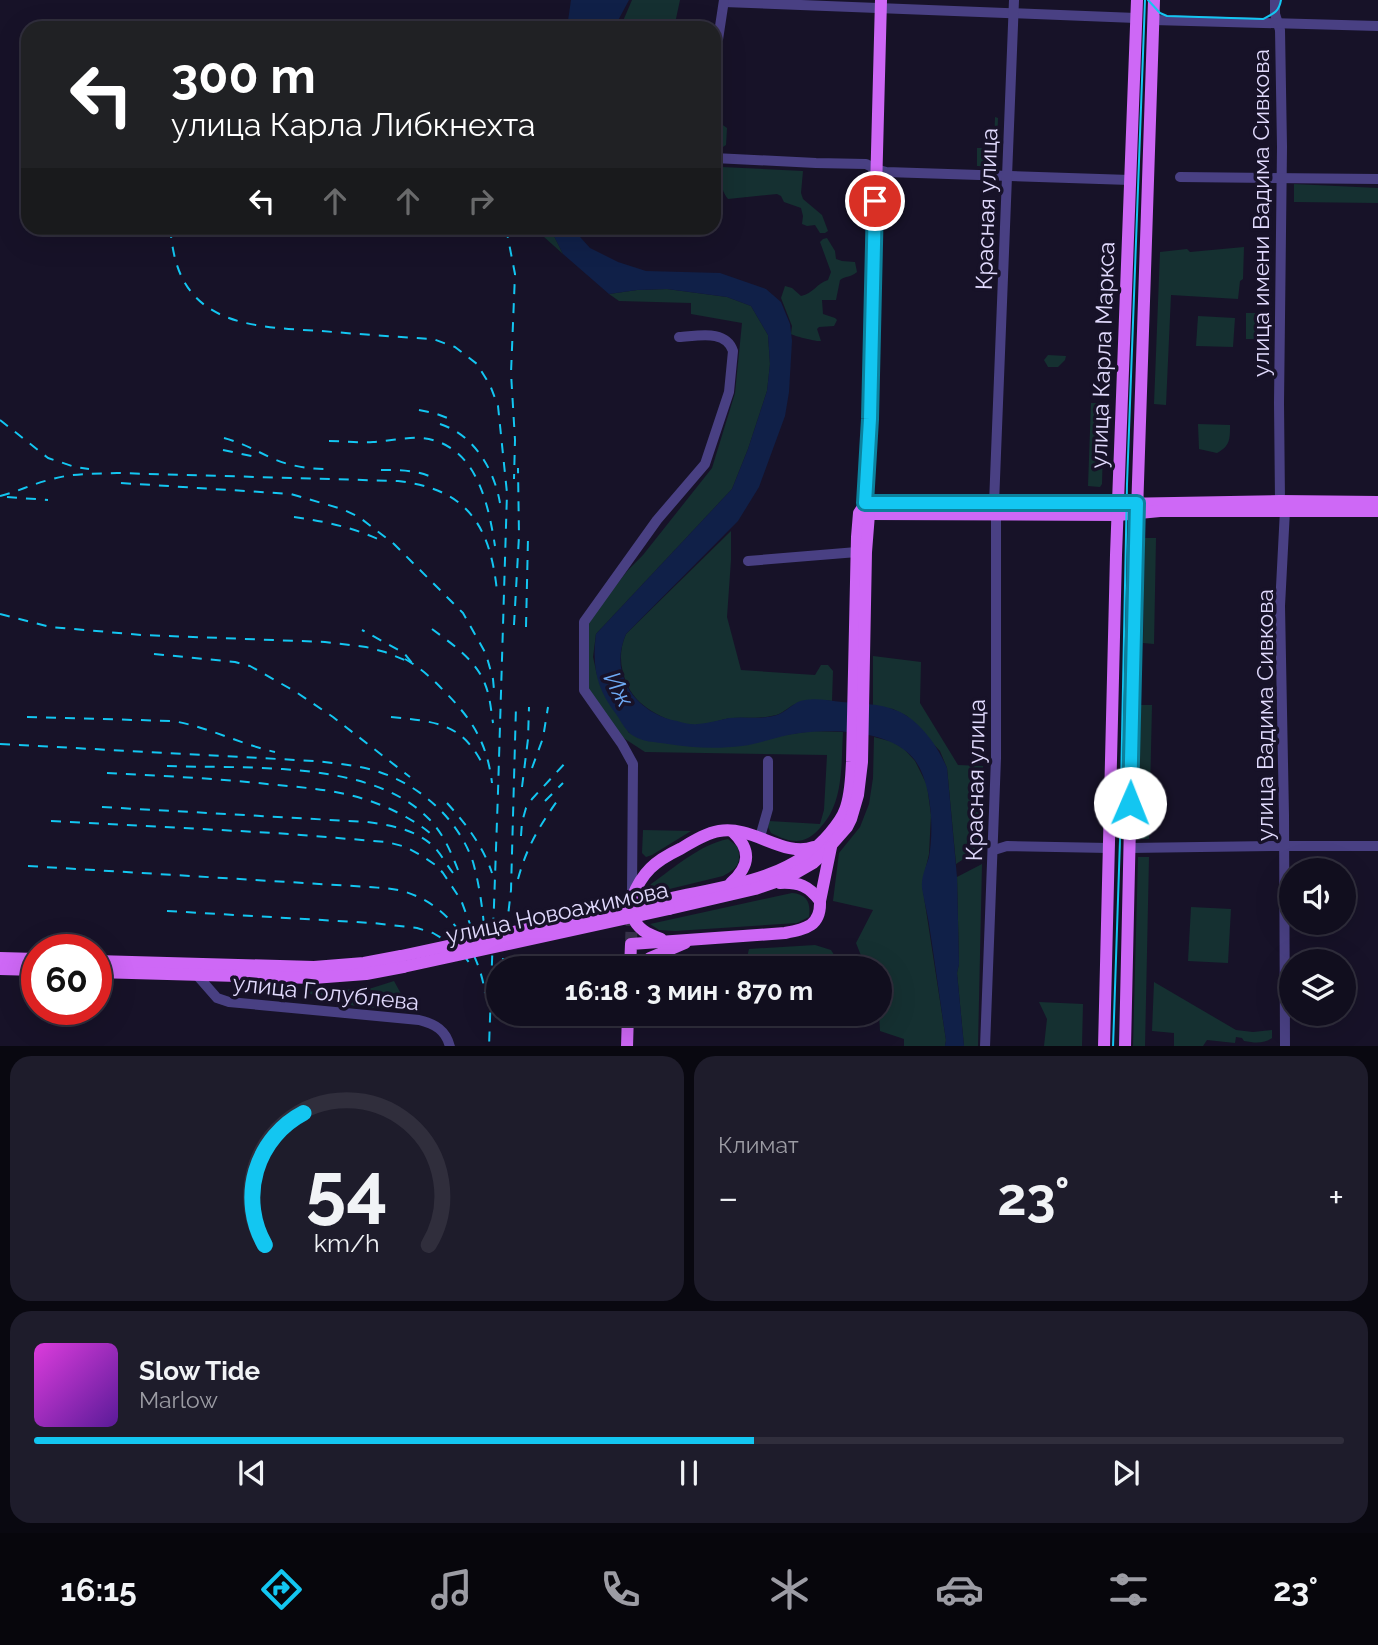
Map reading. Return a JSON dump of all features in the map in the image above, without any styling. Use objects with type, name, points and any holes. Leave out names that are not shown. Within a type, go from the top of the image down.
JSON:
[{"type":"main road","name":"улица Карла Маркса","points":[[1104,1046],[1118,509],[1130,180],[1131,18],[1137,0]]},
{"type":"main road","name":"улица Карла Маркса","points":[[1125,1046],[1137,508],[1154,0]]},
{"type":"main road","points":[[859,671],[867,545],[880,5]]},
{"type":"main road","points":[[859,671],[857,552],[859,513],[867,509],[1118,509],[1378,502]]},
{"type":"main road","points":[[1282,506],[1378,511]]},
{"type":"main road","name":"улица Новоажимова","points":[[668,904],[783,870],[825,847],[845,809],[849,792],[859,671]]},
{"type":"main road","name":"улица Новоажимова","points":[[112,972],[332,977],[366,974],[402,962],[773,883],[798,873],[813,863],[851,819],[858,795],[862,762],[859,671]]},
{"type":"main road","points":[[630,956],[631,944],[785,933],[810,926],[820,910],[825,847],[797,851],[760,837],[724,830],[711,833],[664,856],[643,875],[632,898]]},
{"type":"main road","points":[[729,884],[739,876],[746,860],[742,841],[731,831]]},
{"type":"main road","points":[[773,883],[807,887],[820,901]]},
{"type":"main road","points":[[632,915],[634,921],[647,934],[668,941]]},
{"type":"main road","points":[[655,956],[693,940]]},
{"type":"main road","points":[[0,958],[21,959]]},
{"type":"main road","name":"улица Новоажимова","points":[[112,961],[314,967],[402,962]]},
{"type":"main road","points":[[0,969],[21,970]]},
{"type":"main road","points":[[627,1046],[628,1026]]},
{"type":"street","name":"Красная улица","points":[[985,1046],[996,758],[996,453],[1014,0]]},
{"type":"street","points":[[1275,0],[1278,23]]},
{"type":"street","points":[[721,21],[724,1],[880,5],[1013,14],[1131,18]]},
{"type":"street","points":[[1153,20],[1378,26]]},
{"type":"street","name":"улица имени Вадима Сивкова","points":[[1278,23],[1281,178],[1279,403]]},
{"type":"street","points":[[721,158],[866,164],[886,172],[1130,180]]},
{"type":"street","points":[[1180,177],[1378,179]]},
{"type":"street","points":[[632,898],[633,764],[584,690],[584,622],[657,520],[705,464],[729,392],[733,351],[727,339],[721,336],[679,337]]},
{"type":"street","name":"улица Вадима Сивкова","points":[[1279,403],[1285,1046]]},
{"type":"street","points":[[748,561],[857,552]]},
{"type":"street","points":[[760,837],[768,809],[768,761]]},
{"type":"street","points":[[994,850],[1007,846],[1109,848]]},
{"type":"street","points":[[1129,848],[1378,846]]},
{"type":"street","name":"улица Голублева","points":[[196,974],[217,998],[229,1002],[419,1020],[442,1030],[450,1046]]},
{"type":"green space","points":[[632,0],[680,0],[676,21],[623,21]]},
{"type":"green space","points":[[995,117],[998,118],[996,167],[977,166],[977,148],[983,148],[987,153],[990,147],[994,147]]},
{"type":"green space","points":[[721,124],[727,128],[726,145],[723,147]]},
{"type":"green space","points":[[722,167],[803,171],[803,199],[822,215],[828,231],[820,233],[815,225],[802,224],[801,208],[784,202],[777,194],[728,199],[722,184]]},
{"type":"green space","points":[[1294,184],[1378,188],[1378,203],[1294,202]]},
{"type":"green space","points":[[542,235],[554,235],[563,254]]},
{"type":"green space","points":[[827,238],[835,251],[836,259],[855,262],[857,272],[840,280],[836,300],[822,300],[823,314],[837,320],[834,326],[817,329],[819,341],[791,334],[792,326],[781,298],[785,286],[801,296],[828,280],[831,272],[820,242]]},
{"type":"green space","points":[[1244,247],[1243,279],[1240,281],[1238,299],[1171,295],[1166,405],[1154,404],[1160,252]]},
{"type":"green space","points":[[667,289],[727,297],[751,306],[768,335],[770,364],[767,391],[732,489],[596,634],[593,657],[597,675],[629,733],[785,735],[812,731],[843,732],[840,783],[833,807],[820,828],[803,840],[791,841],[771,833],[769,821],[820,824],[824,810],[827,755],[645,752],[622,737],[586,690],[587,623],[712,468],[735,393],[742,323],[691,314],[691,303],[619,301],[609,294]]},
{"type":"green space","points":[[1246,313],[1260,313],[1260,339],[1246,339]]},
{"type":"green space","points":[[1198,316],[1235,318],[1233,347],[1196,346]]},
{"type":"green space","points":[[1048,355],[1066,356],[1058,367],[1048,367],[1044,360]]},
{"type":"green space","points":[[1091,403],[1103,403],[1104,407],[1100,487],[1088,486]]},
{"type":"green space","points":[[1198,424],[1230,425],[1225,448],[1217,453],[1199,449]]},
{"type":"green space","points":[[731,531],[727,617],[741,670],[815,675],[821,665],[828,665],[833,671],[832,701],[805,701],[765,717],[733,718],[700,725],[676,722],[656,714],[633,694],[625,680],[622,667],[623,641],[626,634]]},
{"type":"green space","points":[[1145,538],[1156,538],[1154,644],[1143,643]]},
{"type":"green space","points":[[873,656],[921,662],[920,703],[958,765],[983,766],[982,847],[956,864],[947,768],[940,751],[907,716],[893,709],[873,706]]},
{"type":"green space","points":[[1141,705],[1152,705],[1149,839],[1137,839]]},
{"type":"green space","points":[[874,737],[893,742],[904,749],[915,761],[927,785],[931,815],[929,854],[922,884],[945,1046],[904,1046],[904,1039],[880,1031],[880,1026],[892,1026],[892,956],[861,956],[856,943],[873,910],[833,901],[839,853],[860,827],[869,804]]},
{"type":"green space","points":[[643,830],[691,831],[646,857],[642,853]]},
{"type":"green space","points":[[728,839],[738,847],[739,858],[735,868],[728,873],[649,894],[647,892],[651,884],[687,858],[707,846]]},
{"type":"green space","points":[[1138,857],[1149,857],[1145,1046],[1133,1046]]},
{"type":"green space","points":[[982,864],[978,1046],[964,1046],[957,973],[957,877]]},
{"type":"green space","points":[[792,893],[804,897],[809,907],[809,917],[797,923],[675,931],[659,930],[650,924]]},
{"type":"green space","points":[[1191,907],[1231,909],[1228,963],[1188,961]]},
{"type":"green space","points":[[815,945],[831,950],[835,956],[747,956],[749,949]]},
{"type":"green space","points":[[394,981],[411,1012],[355,1006],[303,992],[372,988]]},
{"type":"green space","points":[[1154,982],[1236,1030],[1272,1030],[1272,1038],[1255,1043],[1236,1037],[1235,1043],[1207,1040],[1203,1046],[1174,1046],[1174,1033],[1152,1031]]},
{"type":"green space","points":[[1039,1002],[1083,1004],[1082,1046],[1044,1046],[1047,1019]]},
{"type":"water","points":[[571,0],[629,0],[618,21],[568,21]]},
{"type":"water","name":"Иж","points":[[554,235],[578,235],[590,248],[618,262],[646,271],[720,273],[766,289],[781,302],[790,324],[792,341],[789,392],[785,416],[759,487],[738,521],[626,634],[621,649],[623,677],[629,690],[649,710],[662,717],[688,724],[771,716],[781,714],[801,701],[814,699],[883,706],[912,719],[919,726],[933,742],[947,768],[957,877],[957,973],[964,1046],[945,1046],[922,888],[931,846],[930,806],[925,780],[914,759],[889,741],[838,731],[782,736],[724,748],[649,741],[630,733],[604,695],[595,667],[596,634],[732,489],[767,391],[770,364],[768,335],[751,306],[727,297],[667,289],[609,294],[563,254]]},
{"type":"tunnel","points":[[631,944],[632,913]]},
{"type":"tram line","points":[[1113,1046],[1127,484],[1145,0]]},
{"type":"tram line","points":[[1148,0],[1160,13],[1167,16],[1263,19],[1277,10],[1281,0]]},
{"type":"railway","points":[[171,235],[182,278],[195,297],[212,310],[231,319],[275,328],[433,339],[455,347],[477,364],[490,385],[498,406],[507,493],[489,1046]]},
{"type":"railway","points":[[507,235],[515,274],[511,373],[515,440],[514,479]]},
{"type":"railway","points":[[419,410],[453,420]]},
{"type":"railway","points":[[0,420],[48,458],[89,469]]},
{"type":"railway","points":[[440,424],[463,436],[480,455],[493,478],[500,503]]},
{"type":"railway","points":[[224,438],[282,462],[325,469]]},
{"type":"railway","points":[[329,441],[367,442],[422,438],[455,451],[467,463],[483,494],[495,546]]},
{"type":"railway","points":[[223,450],[256,457]]},
{"type":"railway","points":[[514,625],[519,536],[518,468]]},
{"type":"railway","points":[[381,470],[411,471],[429,476]]},
{"type":"railway","points":[[0,496],[57,478],[117,473],[398,481],[422,485],[442,492],[471,514],[488,547],[497,591]]},
{"type":"railway","points":[[121,483],[291,494],[342,509],[359,517],[394,544],[463,613],[486,654],[494,690]]},
{"type":"railway","points":[[7,497],[48,500]]},
{"type":"railway","points":[[294,517],[337,525],[378,539]]},
{"type":"railway","points":[[526,627],[528,538]]},
{"type":"railway","points":[[0,614],[50,627],[142,635],[325,642],[366,647],[412,663],[404,653],[362,630]]},
{"type":"railway","points":[[432,629],[476,667],[488,693],[493,723]]},
{"type":"railway","points":[[154,654],[235,662],[250,666],[333,717],[410,777]]},
{"type":"railway","points":[[405,659],[434,681],[470,721],[482,743],[492,783]]},
{"type":"railway","points":[[503,956],[511,890],[516,706]]},
{"type":"railway","points":[[522,787],[529,707]]},
{"type":"railway","points":[[532,768],[543,738],[548,707]]},
{"type":"railway","points":[[27,717],[173,721],[275,752]]},
{"type":"railway","points":[[391,717],[446,727],[467,741],[484,767]]},
{"type":"railway","points":[[0,744],[315,761],[359,767],[390,776],[434,804],[447,817],[466,846],[475,871],[485,937]]},
{"type":"railway","points":[[521,836],[526,808],[567,761]]},
{"type":"railway","points":[[167,766],[306,771],[375,786],[404,800],[434,824],[458,870]]},
{"type":"railway","points":[[107,773],[227,780],[355,796],[389,808],[433,836]]},
{"type":"railway","points":[[545,801],[563,783]]},
{"type":"railway","points":[[518,879],[535,836],[560,797]]},
{"type":"railway","points":[[447,803],[473,836],[492,873]]},
{"type":"railway","points":[[102,807],[384,825],[410,831],[425,840],[438,851],[453,873]]},
{"type":"railway","points":[[51,821],[276,833],[387,842],[406,847],[437,866],[443,873],[461,900],[477,951]]},
{"type":"railway","points":[[28,866],[402,891],[434,906],[458,930],[476,960],[485,993]]},
{"type":"railway","points":[[167,911],[417,928],[433,933],[458,948],[471,965]]},
{"type":"route","points":[[875,201],[870,419],[865,503],[1137,503],[1130,803]]}]
